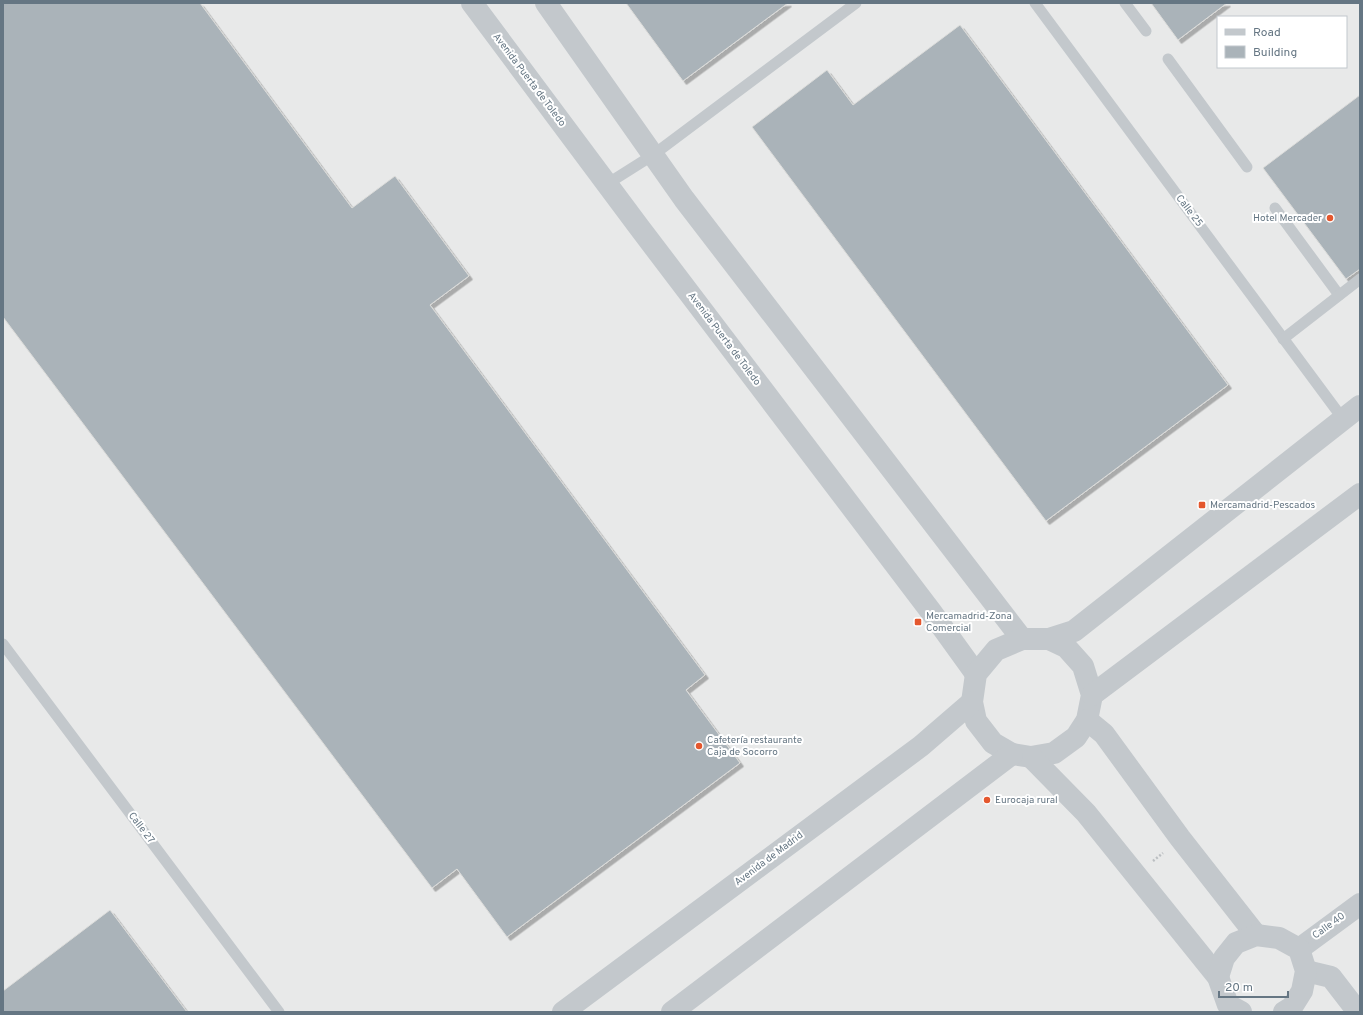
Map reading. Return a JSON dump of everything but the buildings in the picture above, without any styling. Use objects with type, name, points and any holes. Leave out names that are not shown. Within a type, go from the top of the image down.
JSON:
[{"type":"street","name":"Avenida Puerta de Toledo","points":[[472,3],[976,674]]},
{"type":"street","points":[[546,3],[693,211],[1022,638]]},
{"type":"street","points":[[1229,1010],[1218,977],[1086,813],[1022,756],[993,744],[976,721],[972,702],[976,674],[996,650],[1022,638],[1049,639],[1074,631],[1360,406]]},
{"type":"street","points":[[1092,694],[1360,494]]},
{"type":"street","points":[[672,1012],[1022,756],[1054,753],[1076,737],[1087,720],[1092,694],[1083,666],[1066,647],[1049,639]]},
{"type":"street","name":"Avenida de Madrid","points":[[563,1012],[921,746],[972,702]]},
{"type":"street","points":[[1087,720],[1104,734],[1180,838],[1256,936]]},
{"type":"street","name":"Calle 40","points":[[1299,949],[1360,904]]},
{"type":"street","points":[[1218,977],[1224,958],[1236,943],[1256,936],[1279,938],[1299,949],[1306,970],[1302,991],[1292,1007],[1284,1012]]},
{"type":"street","points":[[1306,970],[1331,977],[1358,1012]]},
{"type":"lane","points":[[607,184],[653,155],[856,3]]},
{"type":"lane","name":"Calle 25","points":[[1035,3],[1343,419]]},
{"type":"lane","points":[[1125,3],[1146,31]]},
{"type":"lane","points":[[1168,59],[1247,167]]},
{"type":"lane","points":[[1275,208],[1339,295]]},
{"type":"lane","points":[[1283,339],[1360,279]]},
{"type":"lane","name":"Calle 27","points":[[3,644],[279,1012]]},
{"type":"path","points":[[1136,875],[1180,838]]},
{"type":"shaded area","points":[[3,3],[1360,3],[1360,1012],[3,1012]]},
{"type":"place","name":"Hotel Mercader","points":[[1330,218]]},
{"type":"place","name":"Mercamadrid-Pescados","points":[[1202,505]]},
{"type":"place","name":"Mercamadrid-Zona Comercial","points":[[918,622]]},
{"type":"place","name":"Cafetería restaurante Caja de Socorro","points":[[699,746]]},
{"type":"place","name":"Eurocaja rural","points":[[987,800]]}]
